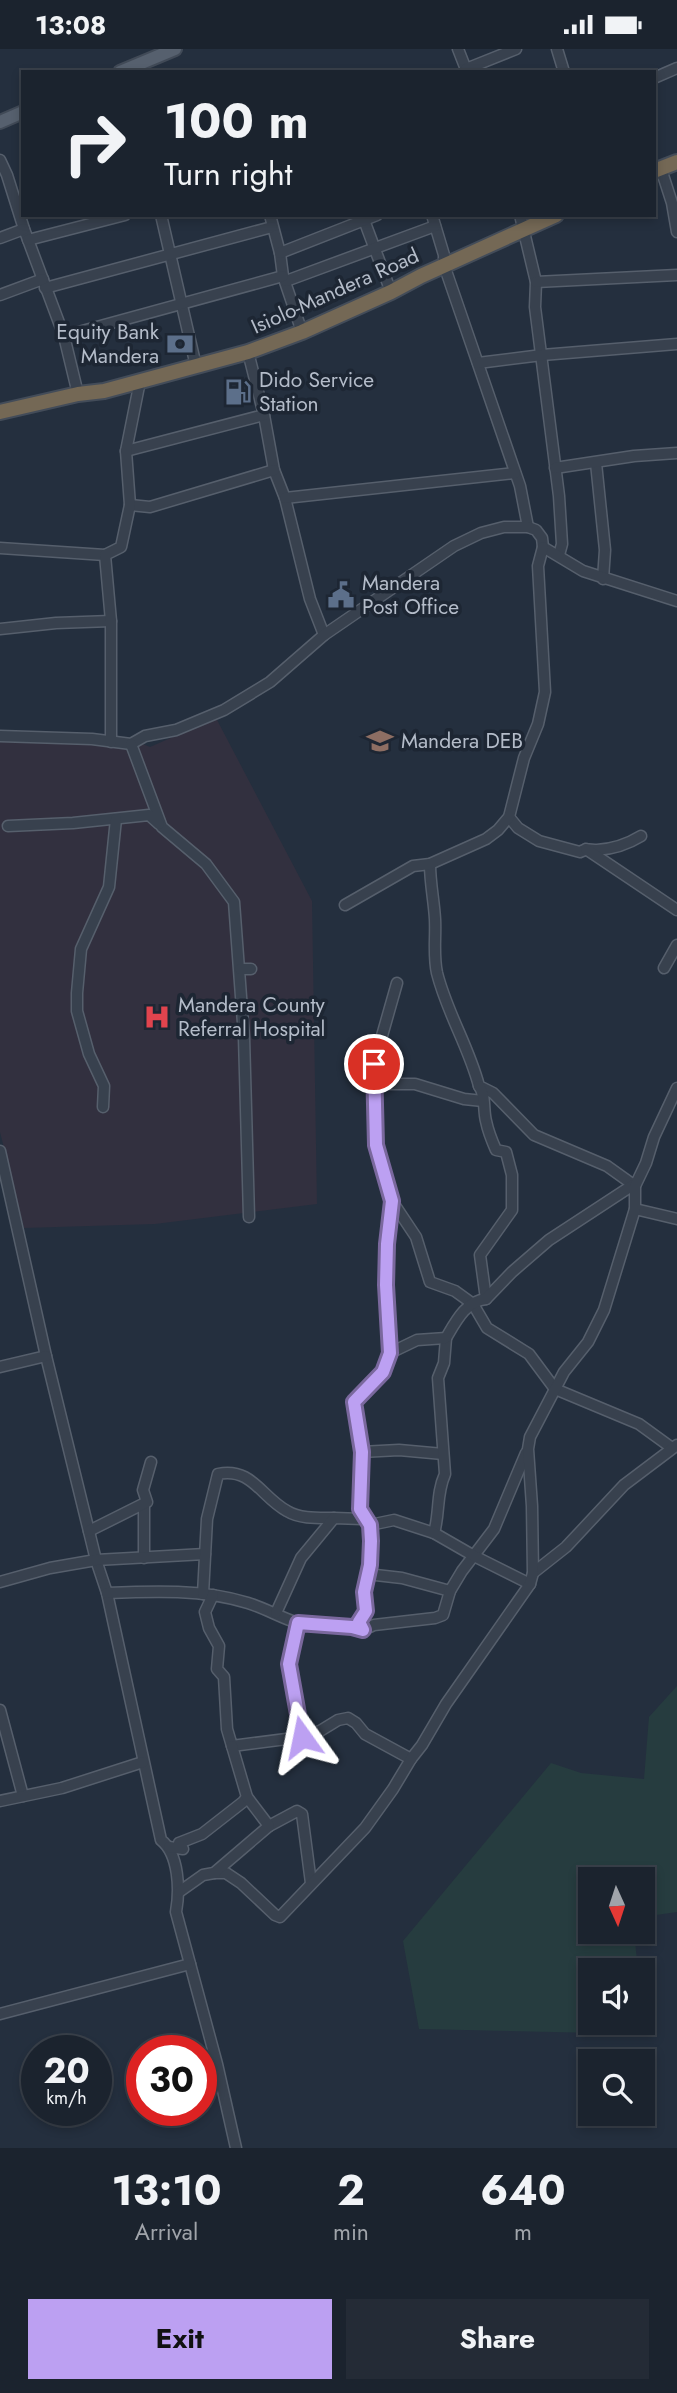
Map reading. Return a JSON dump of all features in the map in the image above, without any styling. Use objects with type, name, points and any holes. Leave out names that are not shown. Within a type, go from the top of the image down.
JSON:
[{"type":"highway","points":[[658,170],[677,162]]},
{"type":"highway","name":"Isiolo-Mandera Road","points":[[0,412],[78,394],[104,391],[248,352],[302,332],[391,292],[522,222],[546,217]]},
{"type":"main road","points":[[125,70],[175,49]]},
{"type":"main road","points":[[0,123],[21,113]]},
{"type":"street","points":[[458,49],[466,70],[516,49]]},
{"type":"street","points":[[557,49],[563,70]]},
{"type":"street","points":[[656,77],[677,68]]},
{"type":"street","points":[[0,160],[64,336],[78,394]]},
{"type":"street","points":[[658,170],[674,203],[677,232]]},
{"type":"street","points":[[28,240],[117,217]]},
{"type":"street","points":[[162,217],[195,366]]},
{"type":"street","points":[[270,217],[285,279],[302,332]]},
{"type":"street","points":[[280,253],[373,217]]},
{"type":"street","points":[[364,221],[391,292]]},
{"type":"street","points":[[64,336],[285,279],[374,249],[434,221],[444,255],[444,265],[520,486],[528,527]]},
{"type":"street","points":[[522,222],[536,282],[535,307],[562,544],[559,555]]},
{"type":"street","points":[[0,295],[272,227]]},
{"type":"street","points":[[0,238],[24,229]]},
{"type":"street","points":[[536,282],[677,275]]},
{"type":"street","points":[[478,363],[677,344]]},
{"type":"street","points":[[248,352],[274,470],[285,498],[310,599],[324,635]]},
{"type":"street","points":[[0,548],[104,555],[121,547],[130,505],[126,451],[140,381]]},
{"type":"street","points":[[126,451],[264,415]]},
{"type":"street","points":[[555,468],[634,456],[677,453]]},
{"type":"street","points":[[596,463],[604,550],[603,579]]},
{"type":"street","points":[[130,505],[149,507],[274,470]]},
{"type":"street","points":[[285,498],[515,473]]},
{"type":"street","points":[[0,736],[39,736],[131,744],[145,736],[166,733],[194,723],[239,702],[280,674],[324,635],[454,546],[481,533],[504,527],[528,527],[536,530],[544,547],[538,566],[545,692],[538,724],[524,758],[509,817],[486,839],[430,864],[413,866],[345,905]]},
{"type":"street","points":[[544,547],[583,572],[677,601]]},
{"type":"street","points":[[104,555],[111,621],[111,741]]},
{"type":"street","points":[[0,629],[111,621]]},
{"type":"street","points":[[131,744],[162,827]]},
{"type":"street","points":[[8,826],[46,826],[149,815],[206,864],[234,902],[240,969],[249,1217]]},
{"type":"street","points":[[509,817],[518,828],[539,841],[580,852],[626,844],[641,836]]},
{"type":"street","points":[[103,1107],[104,1086],[89,1054],[78,1011],[77,982],[82,949],[109,887],[116,818]]},
{"type":"street","points":[[585,849],[677,909]]},
{"type":"street","points":[[430,864],[437,972],[483,1091],[486,1124],[491,1140],[496,1150],[506,1152],[512,1175],[512,1210],[480,1255],[486,1299]]},
{"type":"street","points":[[664,968],[677,945]]},
{"type":"street","points":[[240,969],[251,969]]},
{"type":"street","points":[[397,983],[377,1051],[374,1084],[376,1145],[392,1201],[416,1237],[430,1283],[455,1291],[472,1304],[487,1328],[529,1354],[555,1389],[639,1424],[674,1446],[624,1486],[566,1547],[533,1573]]},
{"type":"street","points":[[374,1084],[415,1084],[464,1099],[483,1101]]},
{"type":"street","points":[[479,1086],[493,1093],[534,1135],[607,1166],[634,1185]]},
{"type":"street","points":[[433,1533],[439,1516],[438,1488],[444,1474],[438,1378],[444,1363],[446,1338],[459,1315],[477,1300],[486,1299],[536,1249],[634,1185],[646,1163],[654,1137],[677,1087]]},
{"type":"street","points":[[0,1150],[96,1560],[107,1593],[161,1840],[169,1847],[183,1849],[179,1843],[202,1834],[247,1797]]},
{"type":"street","points":[[179,1892],[203,1875],[226,1873],[280,1917],[365,1828],[422,1745],[446,1704],[530,1584],[533,1573],[528,1450],[530,1437],[564,1372],[588,1342],[604,1310],[635,1209],[634,1185]]},
{"type":"street","points":[[363,1630],[359,1622],[366,1611],[364,1592],[370,1565],[370,1525],[360,1509],[362,1452],[354,1402],[383,1372],[390,1353],[386,1285],[392,1201]]},
{"type":"street","points":[[635,1209],[677,1219]]},
{"type":"street","points":[[390,1353],[417,1340],[446,1338]]},
{"type":"street","points":[[0,1367],[47,1356]]},
{"type":"street","points":[[362,1452],[399,1450],[443,1454]]},
{"type":"street","points":[[107,1593],[208,1594],[249,1603],[298,1623],[363,1630],[373,1625],[426,1620],[443,1615],[450,1591],[494,1529],[528,1450]]},
{"type":"street","points":[[144,1558],[144,1505],[147,1502],[143,1489],[151,1462]]},
{"type":"street","points":[[269,1826],[247,1797],[227,1729],[224,1677],[217,1669],[219,1646],[209,1628],[205,1612],[208,1594],[205,1554],[208,1508],[218,1474],[241,1474],[289,1513],[306,1518],[362,1519],[370,1525],[394,1520],[433,1533],[530,1584]]},
{"type":"street","points":[[89,1531],[144,1505]]},
{"type":"street","points":[[276,1613],[287,1585],[299,1568],[301,1558],[334,1517]]},
{"type":"street","points":[[0,1582],[50,1568],[96,1560],[205,1554]]},
{"type":"street","points":[[366,1574],[402,1578],[450,1591]]},
{"type":"street","points":[[298,1623],[289,1664],[302,1737]]},
{"type":"street","points":[[0,1710],[23,1796]]},
{"type":"street","points":[[232,1746],[302,1737],[348,1718],[365,1734],[411,1759]]},
{"type":"street","points":[[0,1801],[62,1788],[143,1762]]},
{"type":"street","points":[[214,1873],[269,1826],[297,1811],[302,1814],[311,1884]]},
{"type":"street","points":[[169,1847],[179,1892],[177,1912],[236,2148]]},
{"type":"street","points":[[0,2014],[190,1964]]},
{"type":"shaded area","name":"Mandera County Referral Hospital","points":[[216,718],[312,901],[317,1204],[155,1224],[24,1228],[0,1132],[0,731],[128,738],[150,747]]},
{"type":"green space","points":[[677,1686],[677,1912],[655,1915],[655,1867],[578,1867],[578,1944],[635,1944],[637,1958],[578,1958],[578,2033],[419,2029],[403,1941],[551,1763],[581,1773],[644,1779],[649,1717]]},
{"type":"place","name":"Equity Bank Mandera","points":[[180,344]]},
{"type":"place","name":"Dido Service Station","points":[[238,392]]},
{"type":"place","name":"Mandera Post Office","points":[[341,595]]},
{"type":"place","name":"Mandera DEB","points":[[380,741]]},
{"type":"place","name":"Mandera County Referral Hospital","points":[[157,1017]]},
{"type":"route","points":[[302,1737],[289,1664],[298,1623],[363,1630],[359,1622],[366,1611],[364,1592],[371,1555],[370,1525],[360,1509],[362,1452],[354,1402],[383,1372],[390,1353],[386,1285],[392,1201],[376,1145],[374,1064]]}]
